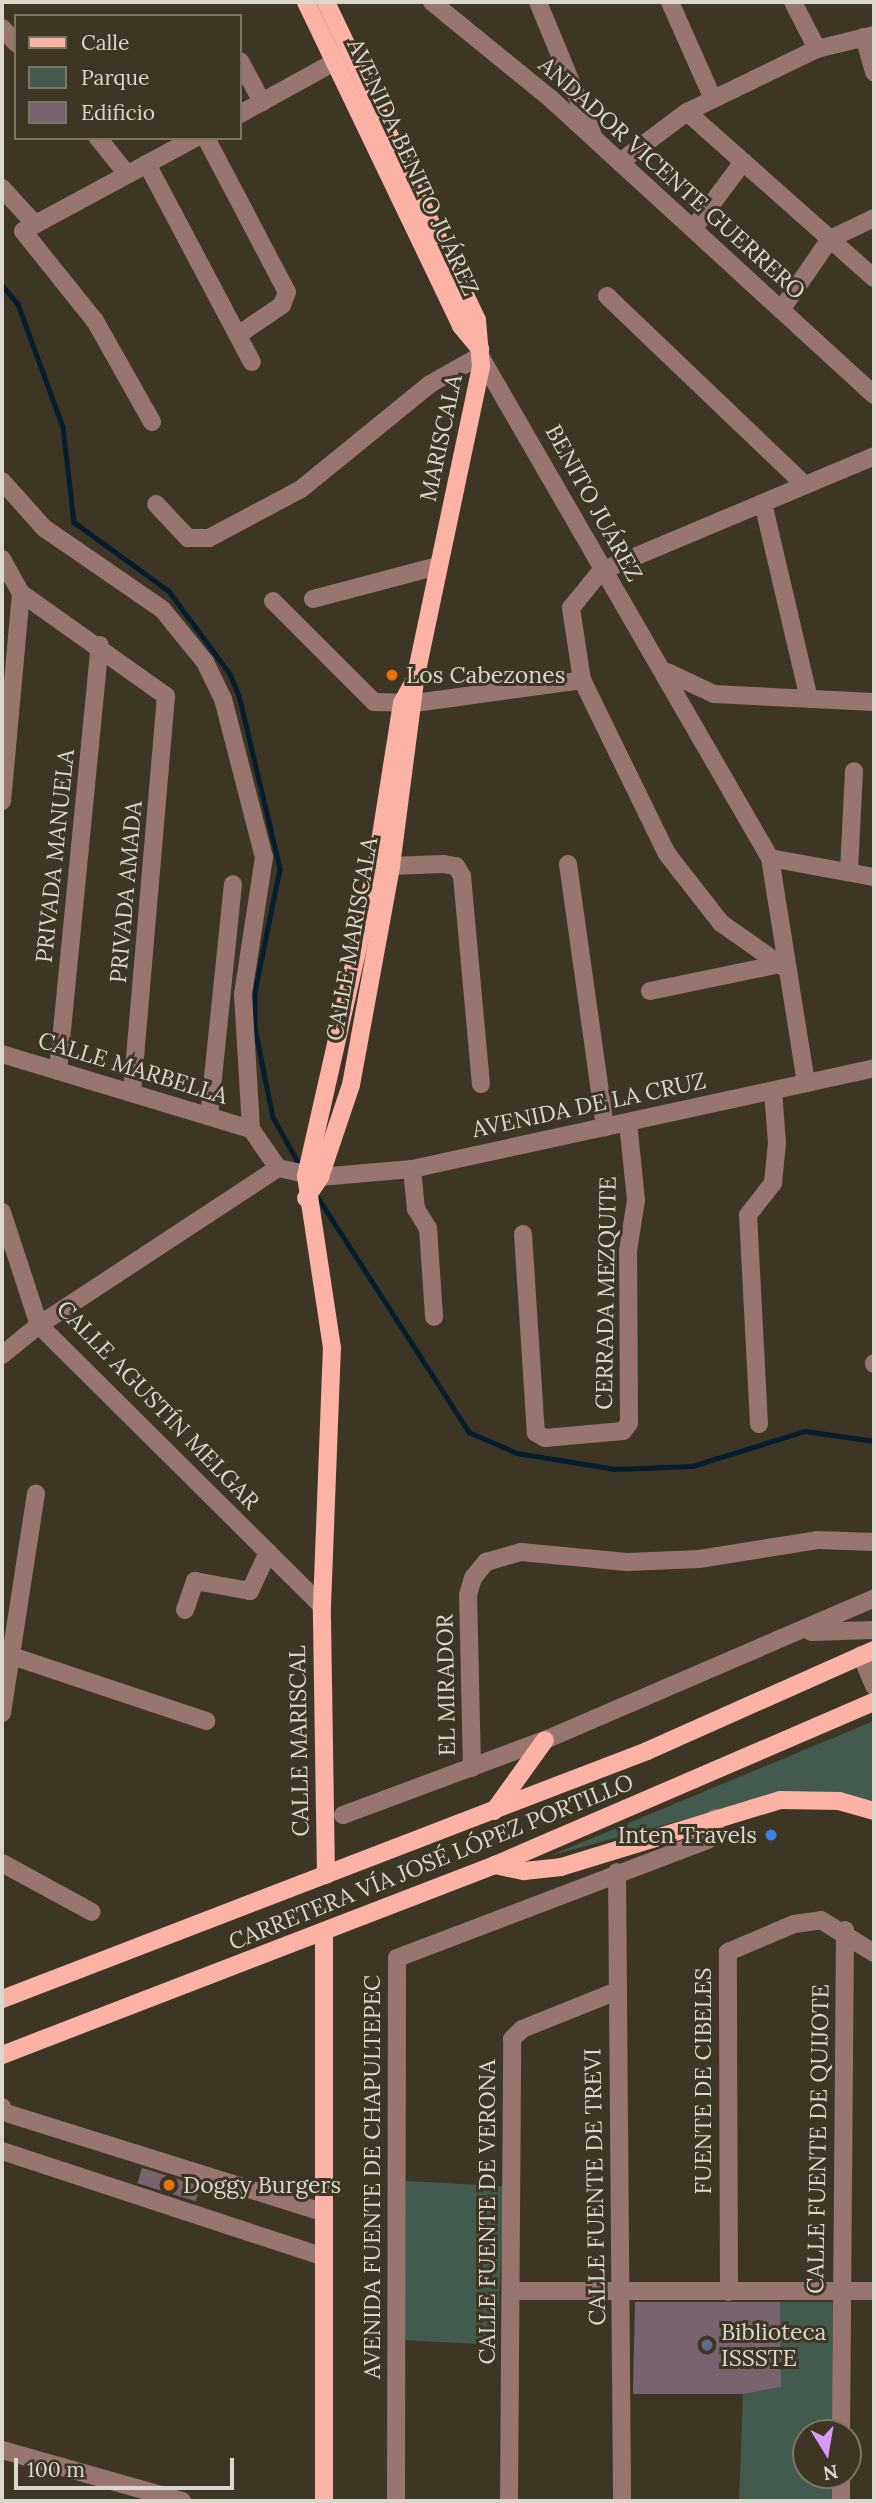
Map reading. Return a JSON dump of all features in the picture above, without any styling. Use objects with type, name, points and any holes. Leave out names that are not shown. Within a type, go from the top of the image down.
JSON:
[{"type":"main road","name":"AVENIDA BENITO JUÁREZ","points":[[306,2],[461,326],[480,352]]},
{"type":"main road","name":"AVENIDA BENITO JUÁREZ","points":[[326,2],[353,52],[477,320]]},
{"type":"main road","name":"MARISCALA","points":[[438,566],[480,352],[477,320]]},
{"type":"main road","name":"CALLE MARISCALA","points":[[313,1177],[438,566]]},
{"type":"main road","name":"CALLE MARISCALA","points":[[322,1606],[332,1348],[306,1198],[351,1085],[391,866],[408,703]]},
{"type":"main road","name":"CALLE MARISCAL","points":[[322,1606],[326,1875]]},
{"type":"main road","name":"CARRETERA VÍA JOSÉ LÓPEZ PORTILLO","points":[[2,1999],[647,1751],[868,1653]]},
{"type":"main road","name":"CARRETERA VÍA JOSÉ LÓPEZ PORTILLO","points":[[2,2055],[495,1865],[874,1702]]},
{"type":"main road","points":[[493,1811],[545,1740]]},
{"type":"main road","points":[[495,1865],[524,1871],[561,1867],[780,1800],[839,1801],[874,1811]]},
{"type":"main road","points":[[324,1932],[324,2501]]},
{"type":"street","points":[[538,2],[594,139]]},
{"type":"street","points":[[793,2],[817,49]]},
{"type":"street","name":"ANDADOR VICENTE GUERRERO","points":[[437,3],[620,162],[781,310],[872,387]]},
{"type":"street","points":[[677,4],[713,99]]},
{"type":"street","points":[[2,27],[14,41]]},
{"type":"street","points":[[620,162],[687,112],[817,49],[869,36],[874,73]]},
{"type":"street","points":[[242,113],[353,52]]},
{"type":"street","points":[[242,65],[262,102]]},
{"type":"street","points":[[687,112],[874,278]]},
{"type":"street","points":[[100,140],[127,174]]},
{"type":"street","points":[[28,227],[191,140]]},
{"type":"street","points":[[207,140],[287,292],[282,305],[238,335]]},
{"type":"street","points":[[693,229],[743,162]]},
{"type":"street","points":[[147,164],[252,362]]},
{"type":"street","points":[[2,188],[95,321],[152,422]]},
{"type":"street","points":[[781,310],[830,239],[874,218]]},
{"type":"street","points":[[607,296],[805,485]]},
{"type":"street","points":[[156,505],[188,538],[209,538],[302,489],[430,384],[480,352]]},
{"type":"street","name":"BENITO JUÁREZ","points":[[480,352],[495,374],[601,571],[667,673]]},
{"type":"street","points":[[781,968],[722,923],[667,854],[582,680],[571,608],[601,571],[874,456]]},
{"type":"street","points":[[2,481],[44,528],[162,609],[205,662],[223,699],[264,857],[243,995],[251,1129],[278,1168],[313,1177]]},
{"type":"street","points":[[763,503],[810,699]]},
{"type":"street","points":[[2,559],[21,593],[100,645]]},
{"type":"street","points":[[313,599],[438,566]]},
{"type":"street","points":[[2,801],[21,593]]},
{"type":"street","points":[[273,601],[373,702],[408,703],[582,680]]},
{"type":"street","name":"PRIVADA AMADA","points":[[100,645],[166,696],[132,1093]]},
{"type":"street","name":"PRIVADA MANUELA","points":[[58,1071],[100,645]]},
{"type":"street","points":[[667,673],[714,694],[874,702]]},
{"type":"street","points":[[667,673],[770,858],[781,968],[806,1083]]},
{"type":"street","points":[[849,870],[854,771]]},
{"type":"street","points":[[770,858],[849,870],[874,877]]},
{"type":"street","points":[[391,866],[443,864],[456,866],[462,876],[481,1084]]},
{"type":"street","points":[[568,864],[605,1127]]},
{"type":"street","points":[[209,1116],[233,884]]},
{"type":"street","points":[[650,991],[781,968]]},
{"type":"street","name":"CALLE MARBELLA","points":[[2,1054],[251,1129]]},
{"type":"street","name":"AVENIDA DE LA CRUZ","points":[[313,1177],[412,1169],[874,1068]]},
{"type":"street","points":[[759,1424],[748,1215],[773,1183],[777,1143],[773,1091]]},
{"type":"street","name":"CERRADA MEZQUITE","points":[[523,1234],[536,1433],[545,1438],[616,1434],[629,1423],[628,1251],[636,1200],[628,1122]]},
{"type":"street","points":[[2,1355],[39,1325],[278,1168]]},
{"type":"street","points":[[412,1169],[416,1209],[429,1228],[434,1317]]},
{"type":"street","name":"CALLE AGUSTÍN MELGAR","points":[[2,1212],[39,1325],[322,1606]]},
{"type":"street","points":[[2,1713],[36,1494]]},
{"type":"street","name":"EL MIRADOR","points":[[874,1542],[817,1541],[699,1559],[627,1562],[521,1552],[486,1562],[468,1595],[472,1768],[802,1633],[874,1598]]},
{"type":"street","points":[[185,1610],[195,1581],[250,1591],[268,1552]]},
{"type":"street","points":[[802,1633],[874,1630]]},
{"type":"street","points":[[868,1653],[874,1686]]},
{"type":"street","points":[[12,1656],[206,1721]]},
{"type":"street","points":[[343,1815],[472,1768]]},
{"type":"street","name":"AVENIDA FUENTE DE CHAPULTEPEC","points":[[396,2501],[397,1958],[617,1872],[707,1840],[715,1818]]},
{"type":"street","points":[[2,1863],[92,1912]]},
{"type":"street","name":"CALLE FUENTE DE TREVI","points":[[617,1872],[622,2501]]},
{"type":"street","name":"FUENTE DE CIBELES","points":[[729,2292],[728,1952],[794,1924],[821,1920],[845,1930]]},
{"type":"street","points":[[845,1930],[874,1953]]},
{"type":"street","name":"CALLE FUENTE DE QUIJOTE","points":[[841,2419],[845,1930]]},
{"type":"street","name":"CALLE FUENTE DE VERONA","points":[[509,2501],[514,2291],[512,2039],[522,2029],[617,1991]]},
{"type":"street","points":[[2,2106],[3,2112],[322,2212]]},
{"type":"street","points":[[2,2151],[322,2256]]},
{"type":"street","points":[[514,2291],[621,2288],[729,2292],[874,2291]]},
{"type":"street","points":[[2,2449],[182,2501]]},
{"type":"green space","points":[[874,1721],[874,1807],[763,1798],[549,1856]]},
{"type":"green space","points":[[406,2181],[505,2186],[497,2345],[398,2340]]},
{"type":"green space","points":[[780,2302],[834,2302],[834,2419],[792,2419],[792,2489],[835,2489],[835,2501],[739,2501],[743,2394],[781,2387]]},
{"type":"building","points":[[142,2168],[200,2186],[196,2201],[137,2183]]},
{"type":"building","name":"Biblioteca ISSSTE","points":[[635,2302],[780,2302],[781,2387],[743,2394],[633,2394]]},
{"type":"waterway","points":[[2,285],[18,304],[63,427],[74,522],[169,591],[230,674],[239,695],[280,869],[255,992],[255,1028],[273,1117],[298,1162]]},
{"type":"waterway","points":[[317,1196],[469,1432],[517,1453],[615,1469],[692,1466],[805,1431],[874,1441]]},
{"type":"place","name":"Los Cabezones","points":[[392,675]]},
{"type":"place","name":"Inten Travels","points":[[771,1835]]},
{"type":"place","name":"Doggy Burgers","points":[[169,2185]]},
{"type":"place","name":"Biblioteca ISSSTE","points":[[707,2345]]}]
